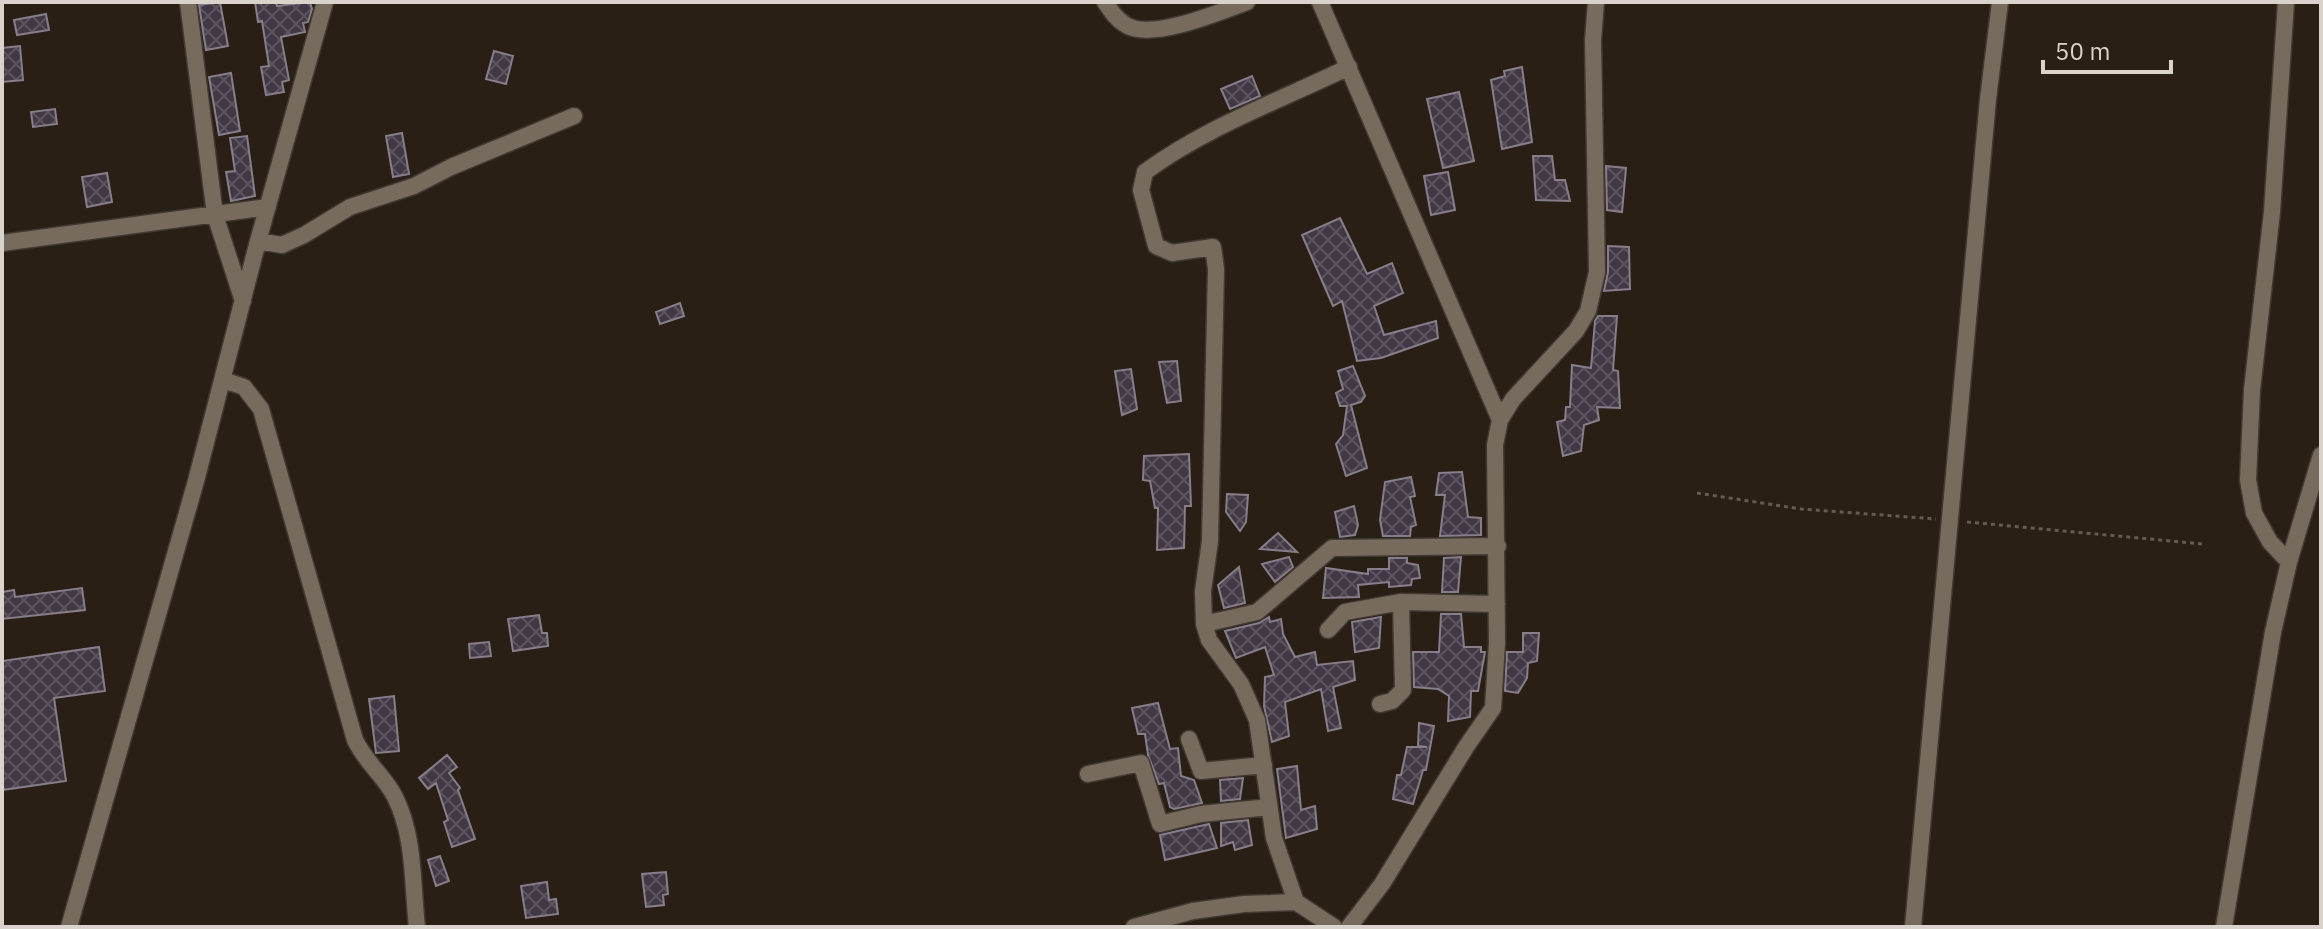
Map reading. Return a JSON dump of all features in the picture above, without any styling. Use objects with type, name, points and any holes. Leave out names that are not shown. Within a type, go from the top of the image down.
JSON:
[{"type":"street","points":[[188,2],[215,215],[243,303]]},
{"type":"street","points":[[69,927],[223,380],[258,241],[325,2]]},
{"type":"street","points":[[1105,2],[1128,28],[1157,29],[1196,21],[1247,2]]},
{"type":"street","points":[[1320,2],[1500,420]]},
{"type":"street","points":[[1349,927],[1382,884],[1493,708],[1498,546],[1495,445],[1500,420],[1513,399],[1576,331],[1588,311],[1597,272],[1593,48],[1596,2]]},
{"type":"street","points":[[1913,927],[1988,99],[2000,2]]},
{"type":"street","points":[[2286,2],[2272,212],[2252,390],[2248,480],[2254,513],[2270,542],[2289,562]]},
{"type":"street","points":[[1296,902],[1274,838],[1257,720],[1241,684],[1209,640],[1204,624],[1203,591],[1210,541],[1213,247],[1172,253],[1156,246],[1141,190],[1145,172],[1209,134],[1349,67]]},
{"type":"street","points":[[258,241],[282,245],[350,207],[414,186],[451,167],[574,116]]},
{"type":"street","points":[[2,243],[268,207]]},
{"type":"street","points":[[223,380],[244,387],[261,409],[355,740],[365,759],[394,794],[408,830],[417,927]]},
{"type":"street","points":[[2224,927],[2273,632],[2289,562],[2321,455]]},
{"type":"street","points":[[1204,624],[1257,612],[1332,548],[1498,546]]},
{"type":"street","points":[[1328,630],[1345,612],[1401,602],[1497,604]]},
{"type":"street","points":[[1380,704],[1392,701],[1403,690],[1401,602]]},
{"type":"street","points":[[1189,739],[1201,771],[1264,765]]},
{"type":"street","points":[[1088,774],[1141,763],[1160,824],[1201,814],[1269,807]]},
{"type":"street","points":[[1134,927],[1193,911],[1244,904],[1296,902],[1334,927]]},
{"type":"path","points":[[1697,493],[1801,509],[2203,544]]},
{"type":"building","points":[[220,2],[228,46],[206,50],[199,5]]},
{"type":"building","points":[[255,2],[276,2],[277,6],[310,2],[312,9],[308,22],[303,23],[305,32],[281,37],[289,80],[282,82],[284,92],[266,95],[261,67],[269,66],[262,21],[258,22]]},
{"type":"building","points":[[46,14],[49,30],[17,35],[14,20]]},
{"type":"building","points":[[20,46],[23,80],[2,82],[2,48]]},
{"type":"building","points":[[494,51],[513,56],[506,84],[486,79]]},
{"type":"building","points":[[1522,67],[1532,142],[1502,149],[1491,80],[1505,76],[1504,71]]},
{"type":"building","points":[[231,73],[240,131],[219,135],[209,77]]},
{"type":"building","points":[[1252,76],[1260,96],[1230,109],[1221,89]]},
{"type":"building","points":[[1459,92],[1474,161],[1443,168],[1427,99]]},
{"type":"building","points":[[55,109],[57,124],[33,127],[31,112]]},
{"type":"building","points":[[402,133],[409,174],[393,177],[386,136]]},
{"type":"building","points":[[247,136],[255,196],[231,201],[226,172],[235,171],[230,138]]},
{"type":"building","points":[[1533,156],[1552,156],[1555,180],[1565,180],[1570,201],[1536,200]]},
{"type":"building","points":[[1606,166],[1626,168],[1622,212],[1607,210]]},
{"type":"building","points":[[1448,172],[1455,210],[1431,215],[1424,176]]},
{"type":"building","points":[[107,173],[112,202],[87,207],[82,177]]},
{"type":"building","points":[[1340,218],[1367,274],[1392,263],[1403,293],[1374,306],[1384,335],[1436,321],[1438,338],[1381,358],[1357,361],[1342,301],[1333,306],[1302,235]]},
{"type":"building","points":[[1608,246],[1629,247],[1630,289],[1604,291]]},
{"type":"building","points":[[680,303],[684,316],[660,324],[656,312]]},
{"type":"building","points":[[1598,316],[1617,316],[1613,370],[1618,371],[1620,408],[1597,407],[1599,420],[1584,425],[1581,451],[1563,456],[1557,422],[1565,420],[1566,407],[1570,407],[1572,365],[1591,368]]},
{"type":"building","points":[[1177,361],[1181,401],[1167,403],[1159,362]]},
{"type":"building","points":[[1353,366],[1365,396],[1361,402],[1351,405],[1367,468],[1346,476],[1336,444],[1343,435],[1347,406],[1340,406],[1336,393],[1343,389],[1338,371]]},
{"type":"building","points":[[1131,369],[1137,409],[1122,415],[1115,371]]},
{"type":"building","points":[[1189,454],[1191,506],[1185,506],[1184,548],[1157,550],[1158,508],[1155,508],[1150,481],[1143,480],[1144,456]]},
{"type":"building","points":[[1462,472],[1468,517],[1481,518],[1481,535],[1440,536],[1445,495],[1436,495],[1439,473]]},
{"type":"building","points":[[1411,477],[1415,496],[1410,497],[1416,525],[1411,527],[1410,536],[1383,536],[1380,520],[1385,482]]},
{"type":"building","points":[[1227,494],[1248,495],[1246,522],[1240,531],[1226,512]]},
{"type":"building","points":[[1354,506],[1358,525],[1355,535],[1340,537],[1335,512]]},
{"type":"building","points":[[1278,533],[1297,552],[1260,549]]},
{"type":"building","points":[[1289,557],[1293,567],[1275,582],[1262,564]]},
{"type":"building","points":[[1461,557],[1458,592],[1442,592],[1444,558]]},
{"type":"building","points":[[1389,558],[1407,558],[1407,563],[1418,565],[1420,578],[1412,579],[1411,585],[1389,587],[1389,582],[1358,585],[1359,597],[1323,598],[1326,568],[1368,574],[1368,569],[1389,569]]},
{"type":"building","points":[[1239,567],[1245,603],[1224,608],[1218,585]]},
{"type":"building","points":[[82,588],[85,610],[2,619],[2,592],[14,590],[15,597]]},
{"type":"building","points":[[1441,614],[1461,614],[1464,647],[1481,647],[1481,652],[1485,652],[1478,691],[1471,691],[1470,717],[1448,721],[1449,696],[1438,689],[1414,687],[1413,652],[1439,652]]},
{"type":"building","points":[[539,615],[542,633],[547,633],[548,646],[513,651],[508,619]]},
{"type":"building","points":[[1269,617],[1270,622],[1281,619],[1283,634],[1295,657],[1315,652],[1317,665],[1353,661],[1355,680],[1333,687],[1341,728],[1328,731],[1321,689],[1285,702],[1289,736],[1272,742],[1264,706],[1265,677],[1274,675],[1265,647],[1236,658],[1225,631],[1259,623]]},
{"type":"building","points":[[1381,617],[1379,648],[1355,652],[1352,622]]},
{"type":"building","points":[[1523,633],[1539,633],[1537,661],[1528,663],[1527,678],[1518,693],[1505,691],[1507,652],[1523,652]]},
{"type":"building","points":[[489,642],[491,656],[470,658],[469,644]]},
{"type":"building","points":[[99,647],[105,691],[54,698],[66,781],[2,790],[2,661]]},
{"type":"building","points":[[394,696],[399,751],[376,753],[369,699]]},
{"type":"building","points":[[1158,703],[1170,749],[1178,748],[1181,776],[1194,780],[1202,803],[1174,809],[1170,807],[1164,783],[1159,784],[1148,755],[1145,734],[1138,734],[1132,708]]},
{"type":"building","points":[[1419,723],[1434,726],[1426,770],[1423,770],[1413,804],[1393,799],[1407,747],[1427,747],[1418,746]]},
{"type":"building","points":[[447,755],[457,767],[449,773],[460,788],[458,790],[475,839],[452,847],[444,822],[448,820],[436,783],[428,789],[419,778]]},
{"type":"building","points":[[1297,766],[1301,810],[1315,806],[1317,829],[1286,838],[1277,769]]},
{"type":"building","points":[[1243,778],[1240,799],[1221,801],[1220,780]]},
{"type":"building","points":[[1248,820],[1252,845],[1235,850],[1233,842],[1221,846],[1221,823]]},
{"type":"building","points":[[1209,824],[1217,848],[1165,860],[1160,835]]},
{"type":"building","points":[[440,856],[449,881],[436,886],[428,860]]},
{"type":"building","points":[[666,872],[668,894],[663,895],[664,905],[646,907],[642,874]]},
{"type":"building","points":[[547,882],[549,900],[556,899],[558,914],[526,918],[521,886]]}]
